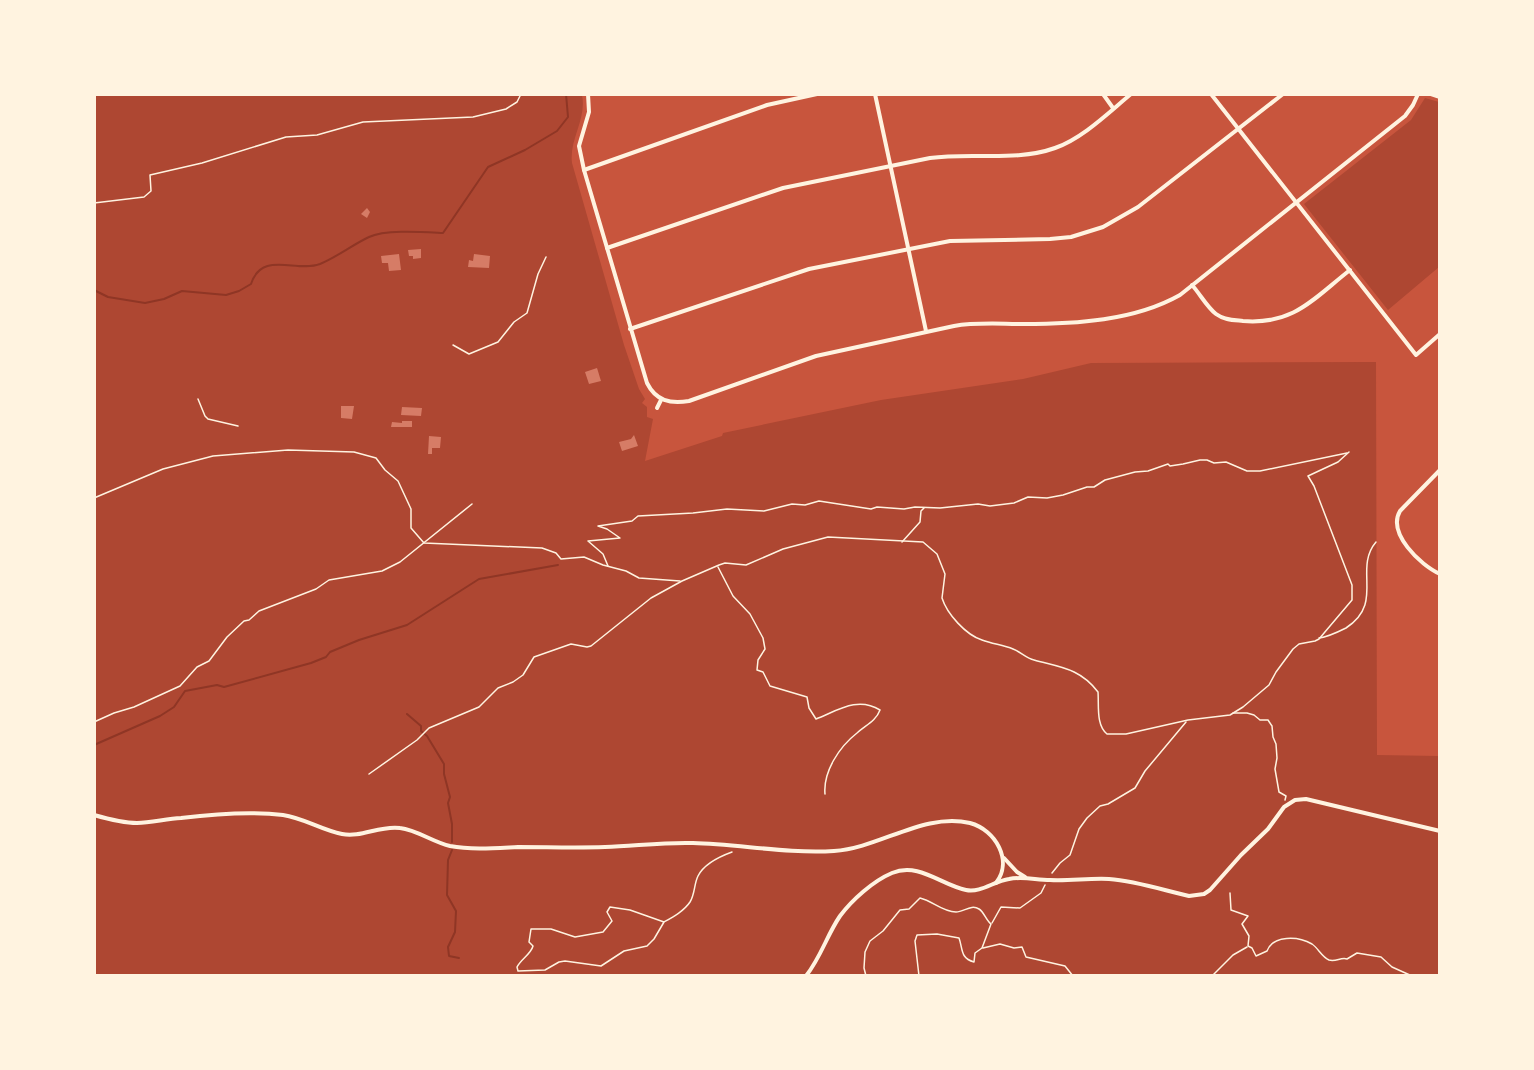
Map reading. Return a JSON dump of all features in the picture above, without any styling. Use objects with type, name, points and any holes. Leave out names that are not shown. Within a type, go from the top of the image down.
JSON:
[{"type":"street","points":[[588,94],[590,112],[579,146],[584,170],[647,383],[654,395],[661,400],[672,402],[689,401],[816,356],[963,324],[1060,324],[1150,309],[1180,295],[1405,116],[1418,94]]},
{"type":"street","points":[[584,170],[767,105],[817,94]]},
{"type":"street","points":[[875,94],[926,332]]},
{"type":"street","points":[[1102,94],[1113,108]]},
{"type":"street","points":[[607,248],[783,188],[942,156],[1016,155],[1046,150],[1073,139],[1131,94]]},
{"type":"street","points":[[1210,94],[1416,355],[1440,334]]},
{"type":"street","points":[[630,329],[720,301],[798,272],[961,239],[1050,239],[1093,231],[1115,222],[1138,207],[1282,94]]},
{"type":"street","points":[[1431,94],[1440,97]]},
{"type":"street","points":[[1192,285],[1219,316],[1227,319],[1266,322],[1296,313],[1350,270]]},
{"type":"street","points":[[657,408],[661,400]]},
{"type":"street","points":[[1440,470],[1400,511],[1396,526],[1403,541],[1431,570],[1440,574]]},
{"type":"street","points":[[806,975],[822,952],[840,917],[851,904],[878,881],[894,872],[909,870],[926,873],[966,890],[980,890],[1009,879],[1090,878],[1113,879],[1190,896],[1204,894],[1268,829],[1284,807],[1298,799],[1440,831]]},
{"type":"street","points":[[94,815],[137,823],[231,813],[281,815],[302,818],[329,831],[345,835],[359,834],[382,827],[401,828],[449,846],[480,848],[605,847],[684,843],[835,851],[879,841],[935,822],[954,820],[974,824],[987,833],[998,844],[1004,858],[1026,878]]},
{"type":"street","points":[[996,883],[1002,876],[1004,858]]},
{"type":"path","points":[[94,203],[144,197],[151,191],[150,175],[202,163],[286,137],[317,135],[363,122],[473,117],[506,109],[517,102],[521,94]]},
{"type":"path","points":[[453,345],[472,354],[498,342],[514,322],[527,313],[538,274],[546,257]]},
{"type":"path","points":[[198,399],[208,419],[238,426]]},
{"type":"path","points":[[94,498],[163,469],[213,456],[288,450],[354,452],[376,458],[398,481],[411,509],[411,528],[424,543],[542,548],[556,553],[561,559],[584,556],[645,579],[682,581]]},
{"type":"path","points":[[608,566],[603,554],[588,541],[620,538],[598,526],[632,521],[638,516],[727,509],[764,511],[792,504],[805,505],[819,501],[871,509],[877,507],[940,508],[978,504],[990,506],[1014,503],[1029,497],[1047,498],[1063,495],[1094,487],[1105,480],[1148,471],[1168,464],[1170,466],[1208,460],[1214,463],[1226,462],[1247,471],[1260,471],[1349,452],[1338,462],[1308,476],[1352,585],[1352,600],[1318,639]]},
{"type":"path","points":[[94,722],[180,686],[197,667],[209,661],[227,637],[259,611],[316,589],[329,580],[382,571],[400,562],[472,504]]},
{"type":"path","points":[[915,507],[921,511]]},
{"type":"path","points":[[902,542],[920,522],[921,511],[925,507]]},
{"type":"path","points":[[369,774],[429,728],[479,707],[498,688],[523,675],[534,657],[571,644],[591,646],[651,598],[717,566],[725,563],[746,565],[783,549],[828,537],[923,543],[938,554],[945,574],[943,602],[968,632],[982,640],[1012,649],[1028,658],[1060,665],[1086,679],[1098,692],[1099,720],[1107,735],[1115,736],[1232,713],[1254,715],[1260,720],[1268,720],[1272,726],[1276,744],[1276,779],[1279,792],[1286,796],[1285,800]]},
{"type":"path","points":[[1232,713],[1244,707],[1269,685],[1276,672],[1299,644],[1315,641],[1353,623],[1365,607],[1368,563],[1371,549],[1376,542]]},
{"type":"path","points":[[717,566],[731,588],[733,596],[746,608],[763,638],[765,650],[758,660],[758,670],[763,672],[770,686],[807,697],[809,708],[816,719],[849,704],[875,707],[880,710],[877,718],[854,735],[831,764],[825,794]]},
{"type":"path","points":[[982,948],[998,909],[1000,907],[1020,908],[1041,893],[1060,863],[1070,855],[1079,829],[1087,818],[1100,806],[1108,804],[1135,788],[1145,771],[1188,720]]},
{"type":"path","points":[[664,922],[630,910],[610,907],[607,912],[612,921],[603,932],[575,937],[551,929],[534,927],[529,936],[532,950],[520,959],[518,971],[545,970],[559,962],[601,966],[624,951],[647,946],[664,922],[687,907],[692,900],[698,876],[703,870],[723,855],[731,853],[734,846]]},
{"type":"path","points":[[1212,975],[1219,967],[1248,946],[1249,936],[1242,924],[1248,916],[1231,910],[1230,893]]},
{"type":"path","points":[[866,975],[865,952],[870,941],[900,910],[909,909],[920,898],[929,900],[949,911],[959,912],[970,907],[980,909],[991,924]]},
{"type":"path","points":[[919,975],[915,941],[917,935],[937,934],[959,938],[960,951],[966,959],[973,962],[975,953],[982,948],[1000,945],[1022,948],[1026,957],[1065,966],[1073,975]]},
{"type":"path","points":[[1248,946],[1252,948],[1256,956],[1267,951],[1269,944],[1274,941],[1299,940],[1310,943],[1329,960],[1347,959],[1358,953],[1365,953],[1381,957],[1392,967],[1412,975]]},
{"type":"shaded area","points":[[94,95],[582,95],[582,112],[573,146],[572,163],[624,345],[639,389],[645,399],[642,403],[647,407],[647,417],[653,419],[645,461],[722,436],[723,433],[881,400],[1023,379],[1091,363],[1376,362],[1377,755],[1439,756],[1439,975],[95,975]]},
{"type":"shaded area","points":[[1425,98],[1439,102],[1439,267],[1388,310],[1304,204],[1411,120]]},
{"type":"building","points":[[367,208],[370,212],[367,218],[361,214]]},
{"type":"building","points":[[421,249],[421,258],[413,259],[413,256],[409,256],[408,250]]},
{"type":"building","points":[[399,254],[401,270],[389,271],[388,263],[382,263],[381,256]]},
{"type":"building","points":[[474,254],[490,256],[489,268],[468,267],[469,260],[473,261]]},
{"type":"building","points":[[597,368],[601,381],[589,384],[585,372]]},
{"type":"building","points":[[341,406],[354,406],[352,419],[341,418]]},
{"type":"building","points":[[402,407],[422,408],[421,416],[401,415]]},
{"type":"building","points":[[402,421],[412,421],[412,427],[391,427],[392,422],[402,423]]},
{"type":"building","points":[[634,435],[638,446],[622,451],[619,442],[631,439]]},
{"type":"building","points":[[429,436],[441,437],[440,448],[432,448],[432,454],[428,454]]},
{"type":"waterway","points":[[94,290],[108,297],[145,303],[164,299],[182,291],[226,295],[251,284],[256,274],[263,268],[271,265],[311,266],[320,264],[376,234],[443,233],[488,167],[525,150],[557,131],[568,117],[566,94]]},
{"type":"waterway","points":[[94,745],[160,716],[174,707],[185,691],[217,685],[224,687],[311,663],[359,640],[407,625],[479,579],[558,565]]},
{"type":"waterway","points":[[407,714],[421,726],[421,731],[427,736],[444,764],[450,797],[448,803],[452,824],[452,842]]},
{"type":"waterway","points":[[452,850],[448,860],[447,895],[456,911],[455,932],[448,947],[449,956],[459,958]]}]
